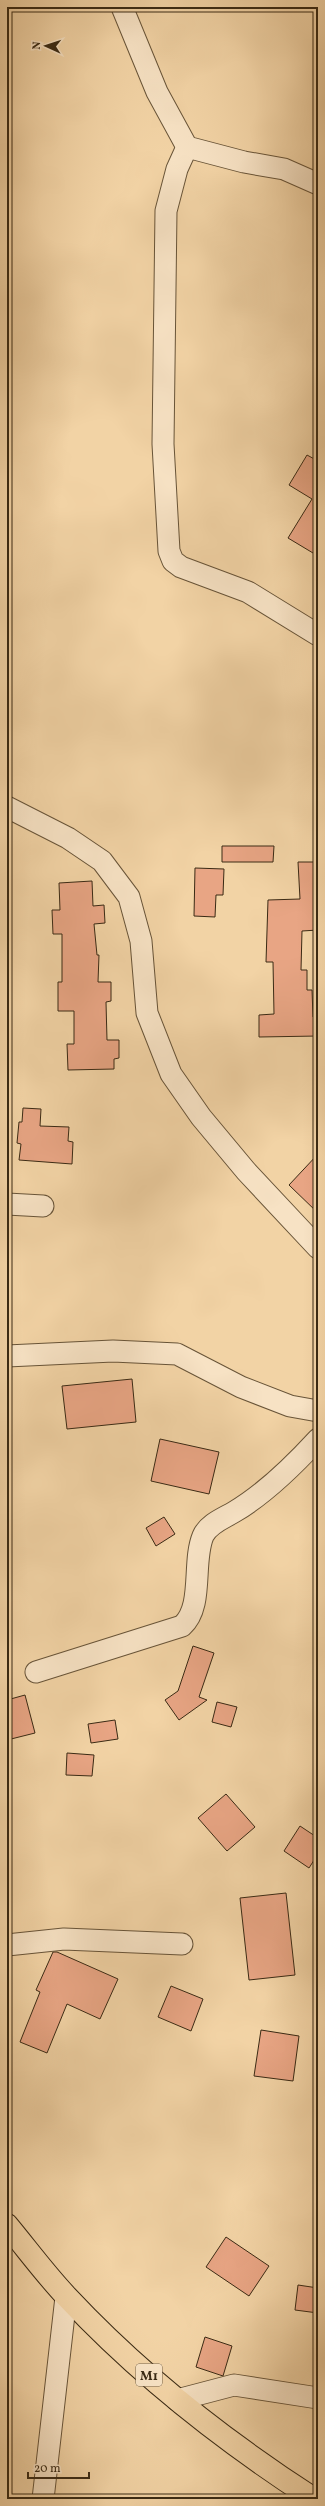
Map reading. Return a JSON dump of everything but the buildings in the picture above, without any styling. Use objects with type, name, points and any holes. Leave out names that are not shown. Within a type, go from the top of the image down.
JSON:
[{"type":"highway","name":"M1","points":[[7,2225],[66,2297],[120,2350],[177,2400],[260,2465],[314,2499]]},
{"type":"street","points":[[122,7],[156,92],[187,147],[244,162],[284,169],[318,184]]},
{"type":"street","points":[[187,147],[177,169],[166,211],[162,444],[169,551],[173,561],[181,568],[248,592],[318,635]]},
{"type":"street","points":[[7,808],[68,838],[102,861],[129,897],[140,941],[147,1013],[171,1074],[201,1117],[246,1171],[318,1248]]},
{"type":"street","points":[[7,1204],[43,1206]]},
{"type":"street","points":[[7,1356],[113,1351],[177,1354],[241,1387],[290,1406],[318,1411]]},
{"type":"street","points":[[36,1672],[182,1626],[189,1620],[192,1613],[200,1549],[204,1535],[211,1526],[242,1507],[318,1439]]},
{"type":"street","points":[[7,1945],[64,1939],[182,1944]]},
{"type":"street","points":[[43,2499],[66,2297]]},
{"type":"street","points":[[177,2400],[234,2385],[318,2398]]}]
